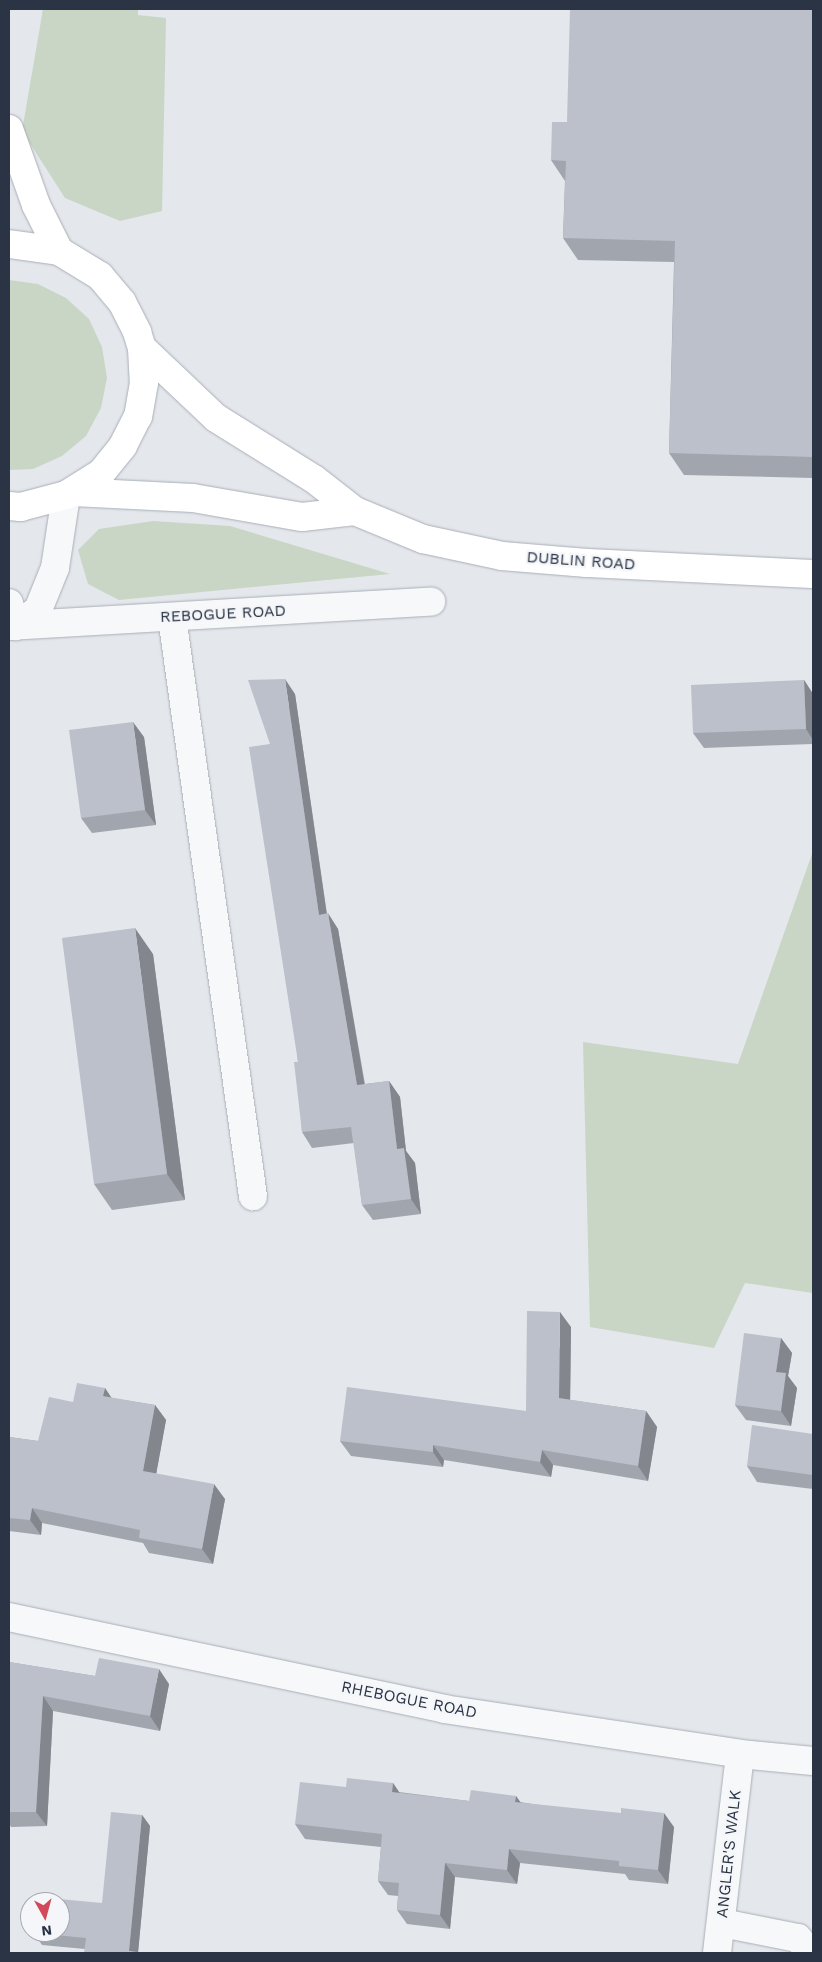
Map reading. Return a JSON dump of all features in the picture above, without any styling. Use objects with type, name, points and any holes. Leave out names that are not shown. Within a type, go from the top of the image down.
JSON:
[{"type":"main road","points":[[9,129],[36,205],[59,251]]},
{"type":"main road","points":[[9,244],[59,251],[100,276],[122,302],[142,348],[144,383],[138,416],[123,446],[101,473],[70,494]]},
{"type":"main road","points":[[142,348],[216,418],[314,479],[355,511]]},
{"type":"main road","points":[[9,506],[21,507],[70,494],[193,498],[302,516],[355,511]]},
{"type":"main road","name":"DUBLIN ROAD","points":[[355,511],[423,539],[502,556],[587,563],[813,574]]},
{"type":"street","name":"REBOGUE ROAD","points":[[11,618],[38,610],[55,568],[70,494]]},
{"type":"street","name":"REBOGUE ROAD","points":[[11,618],[172,617],[431,602]]},
{"type":"street","points":[[172,617],[253,1196]]},
{"type":"street","name":"RHEBOGUE ROAD","points":[[9,1617],[444,1708],[740,1754],[813,1761]]},
{"type":"street","name":"ANGLER'S WALK","points":[[717,1953],[722,1923],[740,1754]]},
{"type":"street","points":[[722,1923],[798,1938],[810,1953]]},
{"type":"green space","points":[[43,9],[138,9],[138,15],[166,18],[162,211],[120,221],[65,198],[22,131]]},
{"type":"green space","points":[[9,280],[38,284],[66,298],[89,319],[102,347],[107,378],[101,408],[86,436],[62,456],[33,469],[9,470]]},
{"type":"green space","points":[[153,521],[230,526],[390,574],[119,600],[88,584],[78,550],[99,529]]},
{"type":"green space","points":[[813,851],[813,1293],[745,1283],[714,1348],[590,1327],[583,1042],[738,1064]]},
{"type":"building","points":[[570,9],[813,9],[813,457],[669,453],[675,241],[563,238],[566,161],[551,160],[552,122],[567,122]]},
{"type":"building","points":[[285,679],[319,915],[328,913],[357,1085],[389,1081],[397,1149],[404,1148],[411,1199],[362,1205],[351,1127],[302,1132],[294,1062],[298,1062],[249,747],[270,744],[248,680]]},
{"type":"building","points":[[804,680],[806,729],[693,733],[691,685]]},
{"type":"building","points":[[133,722],[145,810],[81,818],[69,730]]},
{"type":"building","points":[[135,928],[167,1174],[94,1184],[62,938]]},
{"type":"building","points":[[527,1311],[560,1312],[559,1398],[646,1411],[638,1466],[542,1450],[540,1462],[433,1445],[433,1452],[340,1441],[347,1387],[526,1411]]},
{"type":"building","points":[[744,1333],[781,1338],[776,1372],[786,1373],[781,1411],[735,1405]]},
{"type":"building","points":[[77,1383],[105,1388],[103,1396],[155,1405],[143,1471],[214,1484],[202,1549],[139,1538],[140,1530],[32,1508],[30,1520],[9,1518],[9,1437],[38,1441],[49,1397],[73,1402]]},
{"type":"building","points":[[752,1425],[813,1434],[813,1475],[747,1466]]},
{"type":"building","points":[[99,1658],[159,1669],[150,1716],[43,1696],[36,1812],[9,1812],[9,1662],[95,1676]]},
{"type":"building","points":[[347,1778],[393,1783],[392,1792],[469,1801],[471,1790],[516,1796],[515,1802],[621,1813],[621,1808],[664,1813],[658,1870],[619,1866],[619,1861],[509,1849],[507,1870],[445,1863],[440,1915],[397,1910],[399,1883],[378,1881],[382,1834],[295,1824],[300,1782],[346,1787]]},
{"type":"building","points":[[111,1812],[142,1815],[129,1951],[147,1953],[84,1953],[86,1938],[70,1936],[70,1900],[102,1903]]}]
